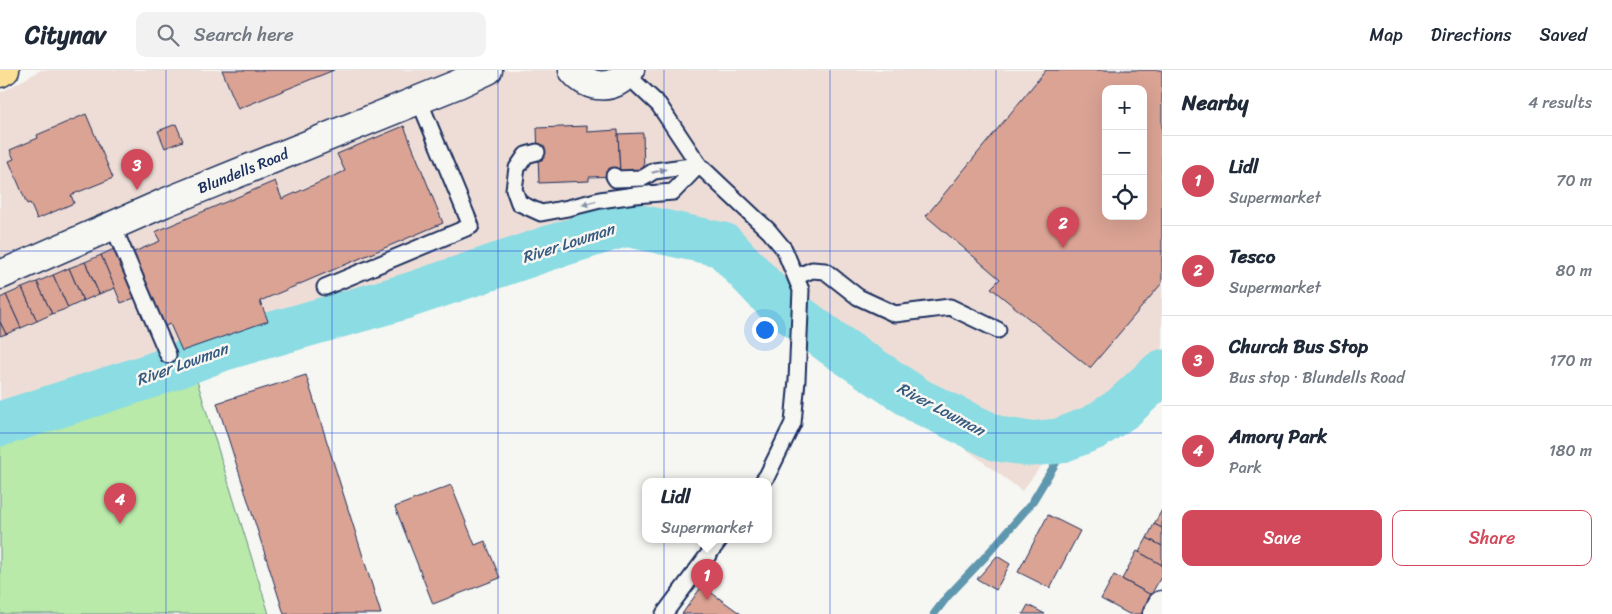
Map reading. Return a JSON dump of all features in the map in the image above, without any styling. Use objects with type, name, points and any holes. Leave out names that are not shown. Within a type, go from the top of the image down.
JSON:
[{"type":"main road","points":[[0,73],[5,70]]},
{"type":"street","name":"Blundells Road","points":[[0,275],[164,203],[419,100],[488,70]]},
{"type":"street","points":[[573,70],[580,79],[590,84],[605,86],[617,82],[628,72]]},
{"type":"street","points":[[1157,614],[1162,605]]},
{"type":"lane","points":[[628,72],[659,105],[699,165],[769,231],[784,249],[799,284],[797,380],[793,423],[765,478]]},
{"type":"lane","points":[[325,286],[471,226],[419,100]]},
{"type":"lane","points":[[537,152],[526,155],[517,168],[514,189],[519,203],[541,213],[600,200],[673,192],[699,165]]},
{"type":"lane","points":[[614,176],[616,179],[643,178],[654,171],[699,165]]},
{"type":"lane","points":[[113,226],[168,355]]},
{"type":"lane","points":[[799,284],[812,270],[825,271],[858,297],[895,314],[950,306],[998,330]]},
{"type":"lane","points":[[664,614],[717,543]]},
{"type":"shaded area","points":[[41,70],[1162,70],[1162,362],[1131,393],[1092,421],[1056,434],[1051,453],[1022,491],[780,309],[732,268],[699,252],[646,238],[590,244],[0,433],[0,93]]},
{"type":"green space","points":[[194,371],[269,614],[0,614],[0,433]]},
{"type":"building","points":[[222,70],[334,70],[238,109]]},
{"type":"building","points":[[1046,70],[1162,70],[1162,283],[1090,368],[991,288],[1000,279],[926,216]]},
{"type":"building","points":[[86,114],[113,178],[71,195],[74,203],[37,219],[30,203],[27,204],[9,161],[14,159],[10,150],[38,138],[37,135]]},
{"type":"building","points":[[176,124],[183,141],[165,148],[158,131]]},
{"type":"building","points":[[404,126],[443,223],[260,301],[268,321],[182,351],[170,324],[161,328],[129,254],[160,241],[155,232],[275,181],[282,199],[345,171],[337,154]]},
{"type":"building","points":[[587,126],[587,132],[618,130],[620,176],[589,177],[589,181],[539,183],[537,128]]},
{"type":"building","points":[[643,133],[644,171],[620,172],[618,134]]},
{"type":"building","points":[[116,248],[137,297],[121,303],[101,255]]},
{"type":"building","points":[[101,255],[115,288],[99,294],[85,262]]},
{"type":"building","points":[[85,262],[99,294],[83,301],[69,268]]},
{"type":"building","points":[[69,268],[83,301],[68,308],[53,275]]},
{"type":"building","points":[[53,275],[68,308],[52,314],[37,282]]},
{"type":"building","points":[[37,282],[52,314],[37,321],[22,288]]},
{"type":"building","points":[[22,288],[37,321],[21,328],[6,295]]},
{"type":"building","points":[[6,295],[21,328],[6,334],[0,322],[0,298]]},
{"type":"building","points":[[0,322],[6,334],[0,336]]},
{"type":"building","points":[[306,375],[381,614],[284,614],[217,403]]},
{"type":"building","points":[[451,485],[475,545],[485,541],[500,578],[433,604],[395,507]]},
{"type":"building","points":[[1162,510],[1162,528],[1154,524]]},
{"type":"building","points":[[1048,515],[1080,531],[1050,588],[1018,572]]},
{"type":"building","points":[[1154,524],[1162,528],[1162,546],[1147,538]]},
{"type":"building","points":[[1147,538],[1162,546],[1162,565],[1139,552]]},
{"type":"building","points":[[1137,551],[1162,565],[1162,575],[1151,595],[1122,579]]},
{"type":"building","points":[[997,556],[1010,564],[996,590],[977,579]]},
{"type":"building","points":[[1114,575],[1151,595],[1141,614],[1129,614],[1101,599]]},
{"type":"building","points":[[702,586],[741,614],[682,614]]},
{"type":"building","points":[[1028,605],[1045,614],[1023,614]]},
{"type":"waterway","name":"River Lowman","points":[[0,424],[150,376],[224,348],[407,296],[626,224],[723,245],[775,300],[835,345],[919,401],[998,439],[1030,444],[1059,441],[1095,427],[1123,408],[1162,372]]},
{"type":"waterway","points":[[934,614],[1031,504],[1060,456],[1059,441]]},
{"type":"place","name":"Church Bus Stop","points":[[137,190]]},
{"type":"place","name":"Tesco","points":[[1063,248]]},
{"type":"place","name":"Amory Park","points":[[120,524]]},
{"type":"place","name":"Lidl","points":[[707,600]]}]
